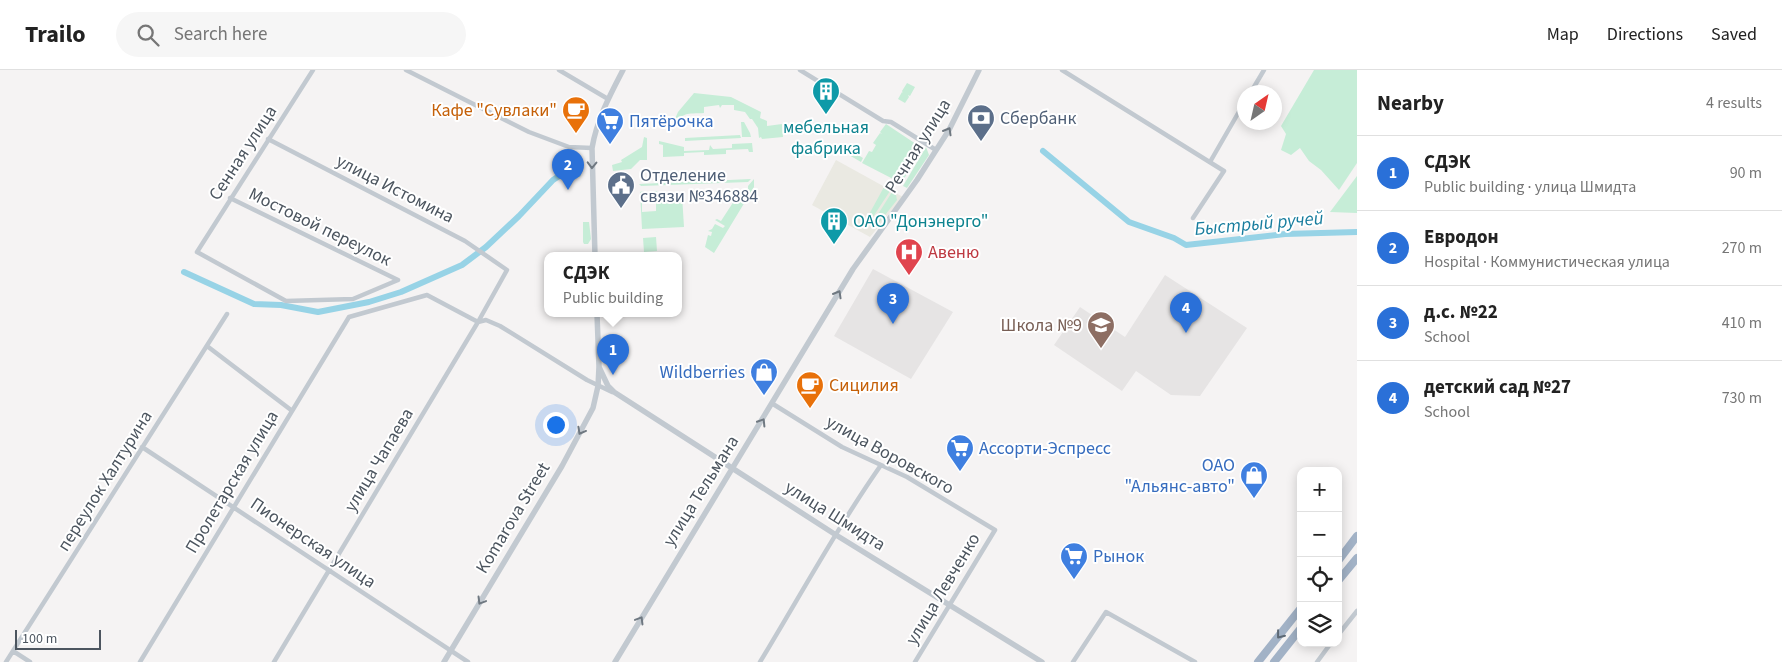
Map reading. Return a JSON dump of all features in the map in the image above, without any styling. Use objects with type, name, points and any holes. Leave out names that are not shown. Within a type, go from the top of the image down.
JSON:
[{"type":"highway","points":[[1341,557],[1357,536]]},
{"type":"highway","points":[[1342,576],[1357,558]]},
{"type":"highway","points":[[1258,662],[1297,613]]},
{"type":"highway","points":[[1274,662],[1297,633]]},
{"type":"street","name":"Сенная улица","points":[[313,70],[197,252],[286,300],[353,299],[398,280]]},
{"type":"street","points":[[406,70],[529,132],[569,148],[592,148]]},
{"type":"street","points":[[559,70],[608,99]]},
{"type":"street","points":[[595,252],[592,148],[598,121],[623,70]]},
{"type":"street","points":[[800,70],[880,119],[891,122],[936,150]]},
{"type":"street","name":"Речная улица","points":[[813,336],[858,261],[936,150],[960,110],[978,70]]},
{"type":"street","points":[[1062,70],[1224,171],[1193,218]]},
{"type":"street","points":[[1255,85],[1264,70]]},
{"type":"street","points":[[1210,162],[1237,115]]},
{"type":"street","name":"улица Истомина","points":[[268,139],[465,241],[507,270]]},
{"type":"street","name":"Мостовой переулок","points":[[230,198],[398,280]]},
{"type":"street","name":"улица Чапаева","points":[[274,662],[478,322],[507,270]]},
{"type":"street","name":"улица Шмидта","points":[[348,317],[426,295],[478,322],[486,320],[500,326],[598,386],[614,392]]},
{"type":"street","name":"переулок Халтурина","points":[[6,662],[226,314]]},
{"type":"street","name":"Пролетарская улица","points":[[140,662],[348,317]]},
{"type":"street","name":"Komarova Street","points":[[444,662],[571,451],[593,408],[598,386],[599,367],[597,317]]},
{"type":"street","name":"улица Тельмана","points":[[615,662],[813,336]]},
{"type":"street","points":[[207,346],[291,410]]},
{"type":"street","name":"улица Шмидта","points":[[599,367],[608,386],[614,392],[836,535],[1042,662]]},
{"type":"street","name":"улица Воровского","points":[[773,404],[842,447],[907,477],[995,530]]},
{"type":"street","name":"Пионерская улица","points":[[142,447],[468,662]]},
{"type":"street","points":[[760,662],[850,510],[881,464]]},
{"type":"street","name":"улица Левченко","points":[[915,662],[995,530]]},
{"type":"street","points":[[1342,629],[1357,611]]},
{"type":"street","points":[[1073,662],[1106,612],[1195,662]]},
{"type":"street","points":[[1316,662],[1328,647]]},
{"type":"street","points":[[13,651],[30,662]]},
{"type":"shaded area","points":[[836,160],[903,197],[870,237],[812,205]]},
{"type":"shaded area","points":[[873,269],[953,312],[911,379],[834,336]]},
{"type":"shaded area","points":[[1165,275],[1247,328],[1200,396],[1171,395],[1136,371],[1122,391],[1054,345],[1080,307],[1125,337]]},
{"type":"green space","points":[[1314,70],[1357,70],[1357,163],[1339,190],[1321,170],[1309,161],[1300,148],[1291,155],[1281,150],[1286,134],[1282,124]]},
{"type":"green space","points":[[907,83],[915,87],[910,96],[908,95],[909,97],[905,103],[898,99]]},
{"type":"green space","points":[[694,93],[731,97],[761,112],[760,118],[767,121],[767,126],[782,124],[783,137],[759,138],[758,128],[752,119],[745,112],[734,110],[734,105],[722,105],[720,108],[719,105],[704,107],[704,113],[686,114],[670,130],[678,112]]},
{"type":"green space","points":[[741,122],[744,122],[751,137],[742,137]]},
{"type":"green space","points":[[886,124],[916,144],[895,180],[862,163],[869,151],[872,152],[876,145],[873,143],[880,133],[882,134],[880,132]]},
{"type":"green space","points":[[740,135],[741,138],[685,141],[685,138]]},
{"type":"green space","points":[[644,137],[647,138],[647,160],[640,160],[631,169],[613,171],[612,165],[622,162],[621,160],[642,147]]},
{"type":"green space","points":[[659,141],[684,147],[684,151],[709,150],[710,145],[713,149],[732,148],[732,144],[752,143],[753,152],[749,152],[748,149],[726,150],[726,154],[704,155],[704,152],[684,153],[684,156],[663,157],[663,145],[659,144]]},
{"type":"green space","points":[[850,146],[855,149],[853,152],[863,158],[861,162],[842,151]]},
{"type":"green space","points":[[918,146],[922,148],[901,184],[897,182]]},
{"type":"green space","points":[[926,147],[929,155],[907,188],[903,186]]},
{"type":"green space","points":[[1357,176],[1357,213],[1330,212]]},
{"type":"green space","points":[[751,179],[748,182],[641,186],[639,184]]},
{"type":"green space","points":[[754,179],[754,187],[714,253],[705,247],[708,235],[711,236],[712,232],[708,231],[715,224],[723,228],[725,226],[715,220],[721,221],[734,201],[742,200],[742,190],[748,190],[748,186]]},
{"type":"green space","points":[[884,187],[890,191],[871,220],[867,218]]},
{"type":"green space","points":[[644,191],[644,194],[642,194],[642,212],[656,211],[656,192],[649,191],[657,191],[658,196],[682,195],[684,227],[642,229],[640,192]]},
{"type":"green space","points":[[892,192],[896,195],[897,200],[874,229],[873,222]]},
{"type":"green space","points":[[583,222],[589,222],[591,239],[588,244],[583,242]]},
{"type":"green space","points":[[656,237],[657,251],[644,252],[643,238]]},
{"type":"waterway","name":"Быстрый ручей","points":[[1043,151],[1129,222],[1174,238],[1186,245],[1285,234],[1357,232]]},
{"type":"waterway","name":"Быстрый ручей","points":[[184,272],[254,304],[281,305],[318,312],[369,302],[401,292],[462,265],[486,247],[553,180],[559,176],[578,174]]},
{"type":"place","name":"мебельная фабрика","points":[[826,115]]},
{"type":"place","name":"Кафе \"Сувлаки\"","points":[[576,134]]},
{"type":"place","name":"Сбербанк","points":[[981,142]]},
{"type":"place","name":"Пятёрочка","points":[[610,145]]},
{"type":"place","name":"Евродон","points":[[568,190]]},
{"type":"place","name":"Отделение связи №346884","points":[[621,209]]},
{"type":"place","name":"ОАО \"Донэнерго\"","points":[[834,245]]},
{"type":"place","name":"Авеню","points":[[909,276]]},
{"type":"place","name":"д.с. №22","points":[[893,324]]},
{"type":"place","name":"детский сад №27","points":[[1186,333]]},
{"type":"place","name":"Школа №9","points":[[1101,349]]},
{"type":"place","name":"СДЭК","points":[[613,375]]},
{"type":"place","name":"Wildberries","points":[[764,396]]},
{"type":"place","name":"Сицилия","points":[[810,409]]},
{"type":"place","name":"Ассорти-Эспресс","points":[[960,472]]},
{"type":"place","name":"ОАО \"Альянс-авто\"","points":[[1254,499]]},
{"type":"place","name":"Рынок","points":[[1074,580]]}]
